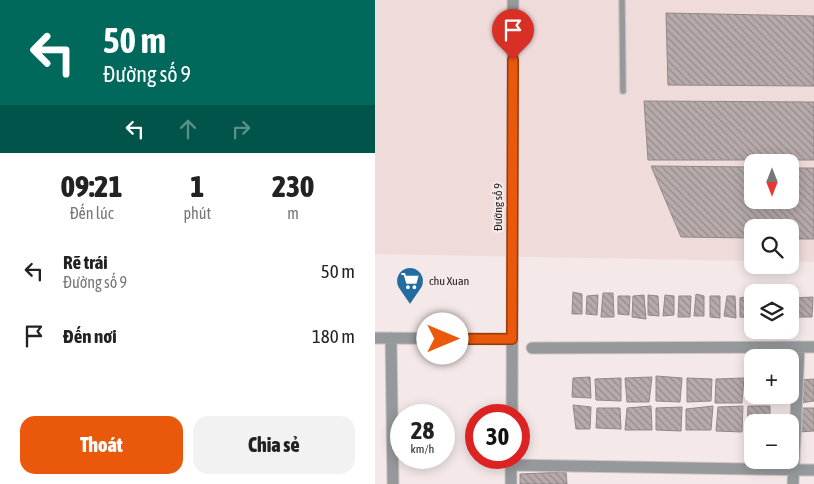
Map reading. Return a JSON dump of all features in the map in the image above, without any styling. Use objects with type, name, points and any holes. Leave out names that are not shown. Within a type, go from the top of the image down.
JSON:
[{"type":"street","name":"Đường số 9","points":[[511,404],[513,0]]},
{"type":"street","points":[[375,338],[512,339]]},
{"type":"street","points":[[391,338],[393,484]]},
{"type":"street","points":[[796,414],[799,347]]},
{"type":"street","points":[[532,348],[814,347]]},
{"type":"street","points":[[530,462],[744,468]]},
{"type":"street","points":[[511,469],[511,484]]},
{"type":"street","points":[[793,484],[794,469],[814,470]]},
{"type":"lane","points":[[622,0],[623,91]]},
{"type":"shaded area","points":[[375,0],[814,0],[814,262],[799,261],[799,219],[744,219],[744,261],[375,254]]},
{"type":"building","points":[[666,13],[814,16],[814,86],[668,85]]},
{"type":"building","points":[[644,101],[814,102],[814,160],[799,160],[799,154],[744,154],[744,160],[648,160]]},
{"type":"building","points":[[651,166],[744,167],[744,209],[799,209],[799,168],[814,168],[814,239],[799,239],[799,219],[744,219],[744,238],[681,237]]},
{"type":"building","points":[[573,292],[582,294],[582,314],[572,314]]},
{"type":"building","points":[[603,293],[613,293],[614,317],[601,317]]},
{"type":"building","points":[[696,294],[704,296],[704,316],[694,316]]},
{"type":"building","points":[[598,295],[597,315],[586,314],[587,296]]},
{"type":"building","points":[[644,295],[646,319],[632,317],[633,296]]},
{"type":"building","points":[[648,295],[658,296],[659,316],[648,315]]},
{"type":"building","points":[[665,295],[674,296],[674,315],[663,316]]},
{"type":"building","points":[[618,296],[630,296],[629,315],[618,314]]},
{"type":"building","points":[[679,296],[691,296],[690,317],[678,317]]},
{"type":"building","points":[[710,296],[720,296],[720,318],[710,317]]},
{"type":"building","points":[[727,296],[735,296],[736,318],[724,316]]},
{"type":"building","points":[[744,297],[744,317],[740,317],[740,298]]},
{"type":"building","points":[[813,297],[812,317],[799,317],[799,298]]},
{"type":"building","points":[[656,376],[682,378],[680,402],[656,401]]},
{"type":"building","points":[[590,377],[591,398],[572,397],[573,378]]},
{"type":"building","points":[[652,377],[649,402],[627,402],[625,378]]},
{"type":"building","points":[[621,378],[621,401],[596,400],[595,379]]},
{"type":"building","points":[[687,378],[712,379],[711,401],[687,402]]},
{"type":"building","points":[[744,378],[742,403],[715,403],[716,379]]},
{"type":"building","points":[[814,379],[814,401],[800,403],[800,380]]},
{"type":"building","points":[[573,405],[591,407],[590,429],[576,429]]},
{"type":"building","points":[[651,406],[652,430],[625,430],[627,408]]},
{"type":"building","points":[[713,406],[711,430],[686,430],[686,409]]},
{"type":"building","points":[[743,406],[742,432],[716,431],[718,407]]},
{"type":"building","points":[[748,406],[770,406],[770,414],[748,414]]},
{"type":"building","points":[[682,407],[681,431],[656,430],[656,408]]},
{"type":"building","points":[[597,408],[620,408],[621,429],[596,428]]},
{"type":"building","points":[[800,408],[814,408],[814,431],[799,432]]},
{"type":"building","points":[[566,472],[567,484],[520,484],[520,474]]},
{"type":"place","name":"chu Xuan","points":[[410,305]]},
{"type":"route","points":[[443,339],[512,339],[513,60]]}]
